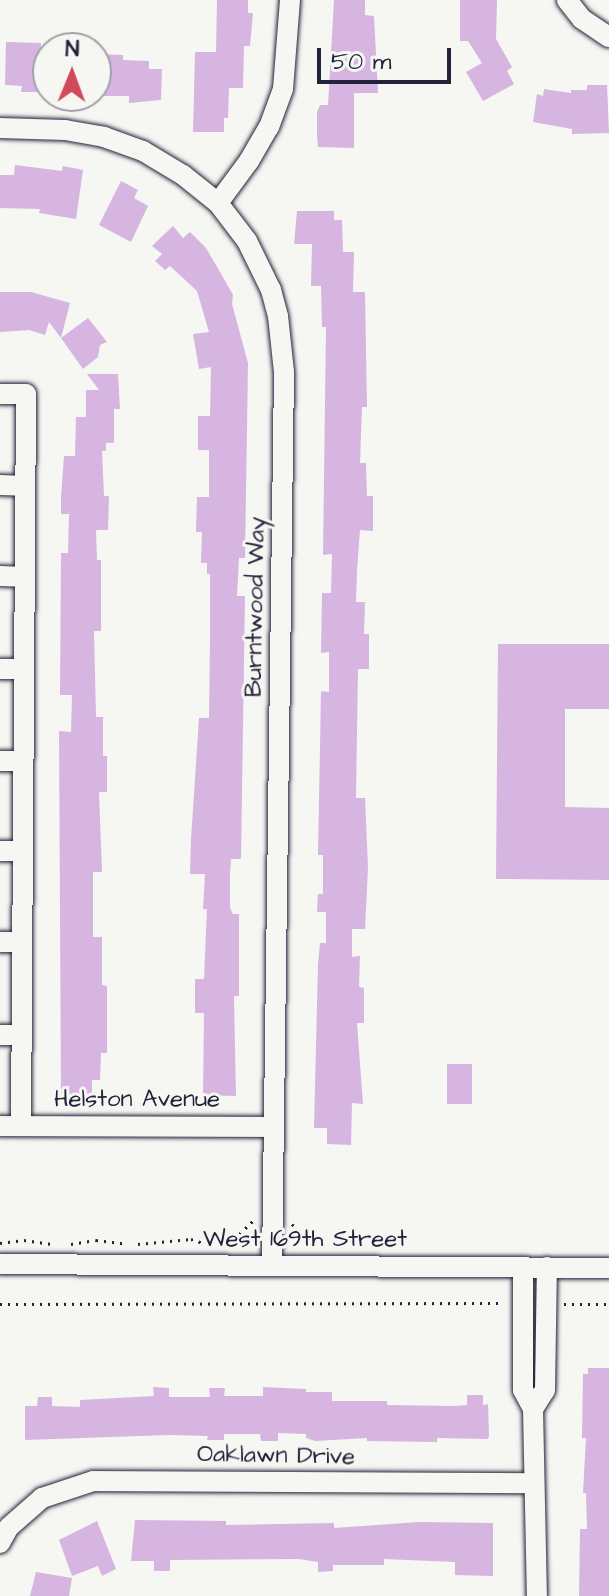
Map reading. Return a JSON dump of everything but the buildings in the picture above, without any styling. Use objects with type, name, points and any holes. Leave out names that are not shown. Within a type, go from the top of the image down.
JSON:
[{"type":"street","points":[[218,203],[269,127],[283,89],[290,0]]},
{"type":"street","points":[[567,0],[582,19],[609,37]]},
{"type":"street","name":"Burntwood Way","points":[[0,128],[74,131],[122,142],[163,161],[218,203],[261,265],[271,290],[284,345],[272,1266]]},
{"type":"street","points":[[0,394],[26,394],[21,1126]]},
{"type":"street","points":[[0,485],[25,486]]},
{"type":"street","points":[[0,576],[25,577]]},
{"type":"street","points":[[0,669],[24,669]]},
{"type":"street","points":[[0,761],[23,761]]},
{"type":"street","points":[[0,851],[23,851]]},
{"type":"street","points":[[0,942],[22,942]]},
{"type":"street","points":[[0,1035],[22,1035]]},
{"type":"street","name":"Helston Avenue","points":[[0,1126],[274,1127]]},
{"type":"street","name":"West 169th Street","points":[[0,1264],[609,1268]]},
{"type":"street","points":[[523,1267],[523,1390],[533,1409],[537,1596]]},
{"type":"street","points":[[533,1409],[545,1390],[547,1267]]},
{"type":"street","name":"Oaklawn Drive","points":[[0,1543],[24,1512],[42,1498],[93,1481],[534,1483]]},
{"type":"path","points":[[64,1245],[96,1240],[136,1245],[191,1239],[221,1247],[232,1243],[250,1221],[290,1223],[317,1246],[325,1246]]},
{"type":"path","points":[[0,1243],[24,1240],[55,1245]]},
{"type":"path","points":[[0,1304],[509,1303]]},
{"type":"path","points":[[560,1304],[609,1304]]}]
